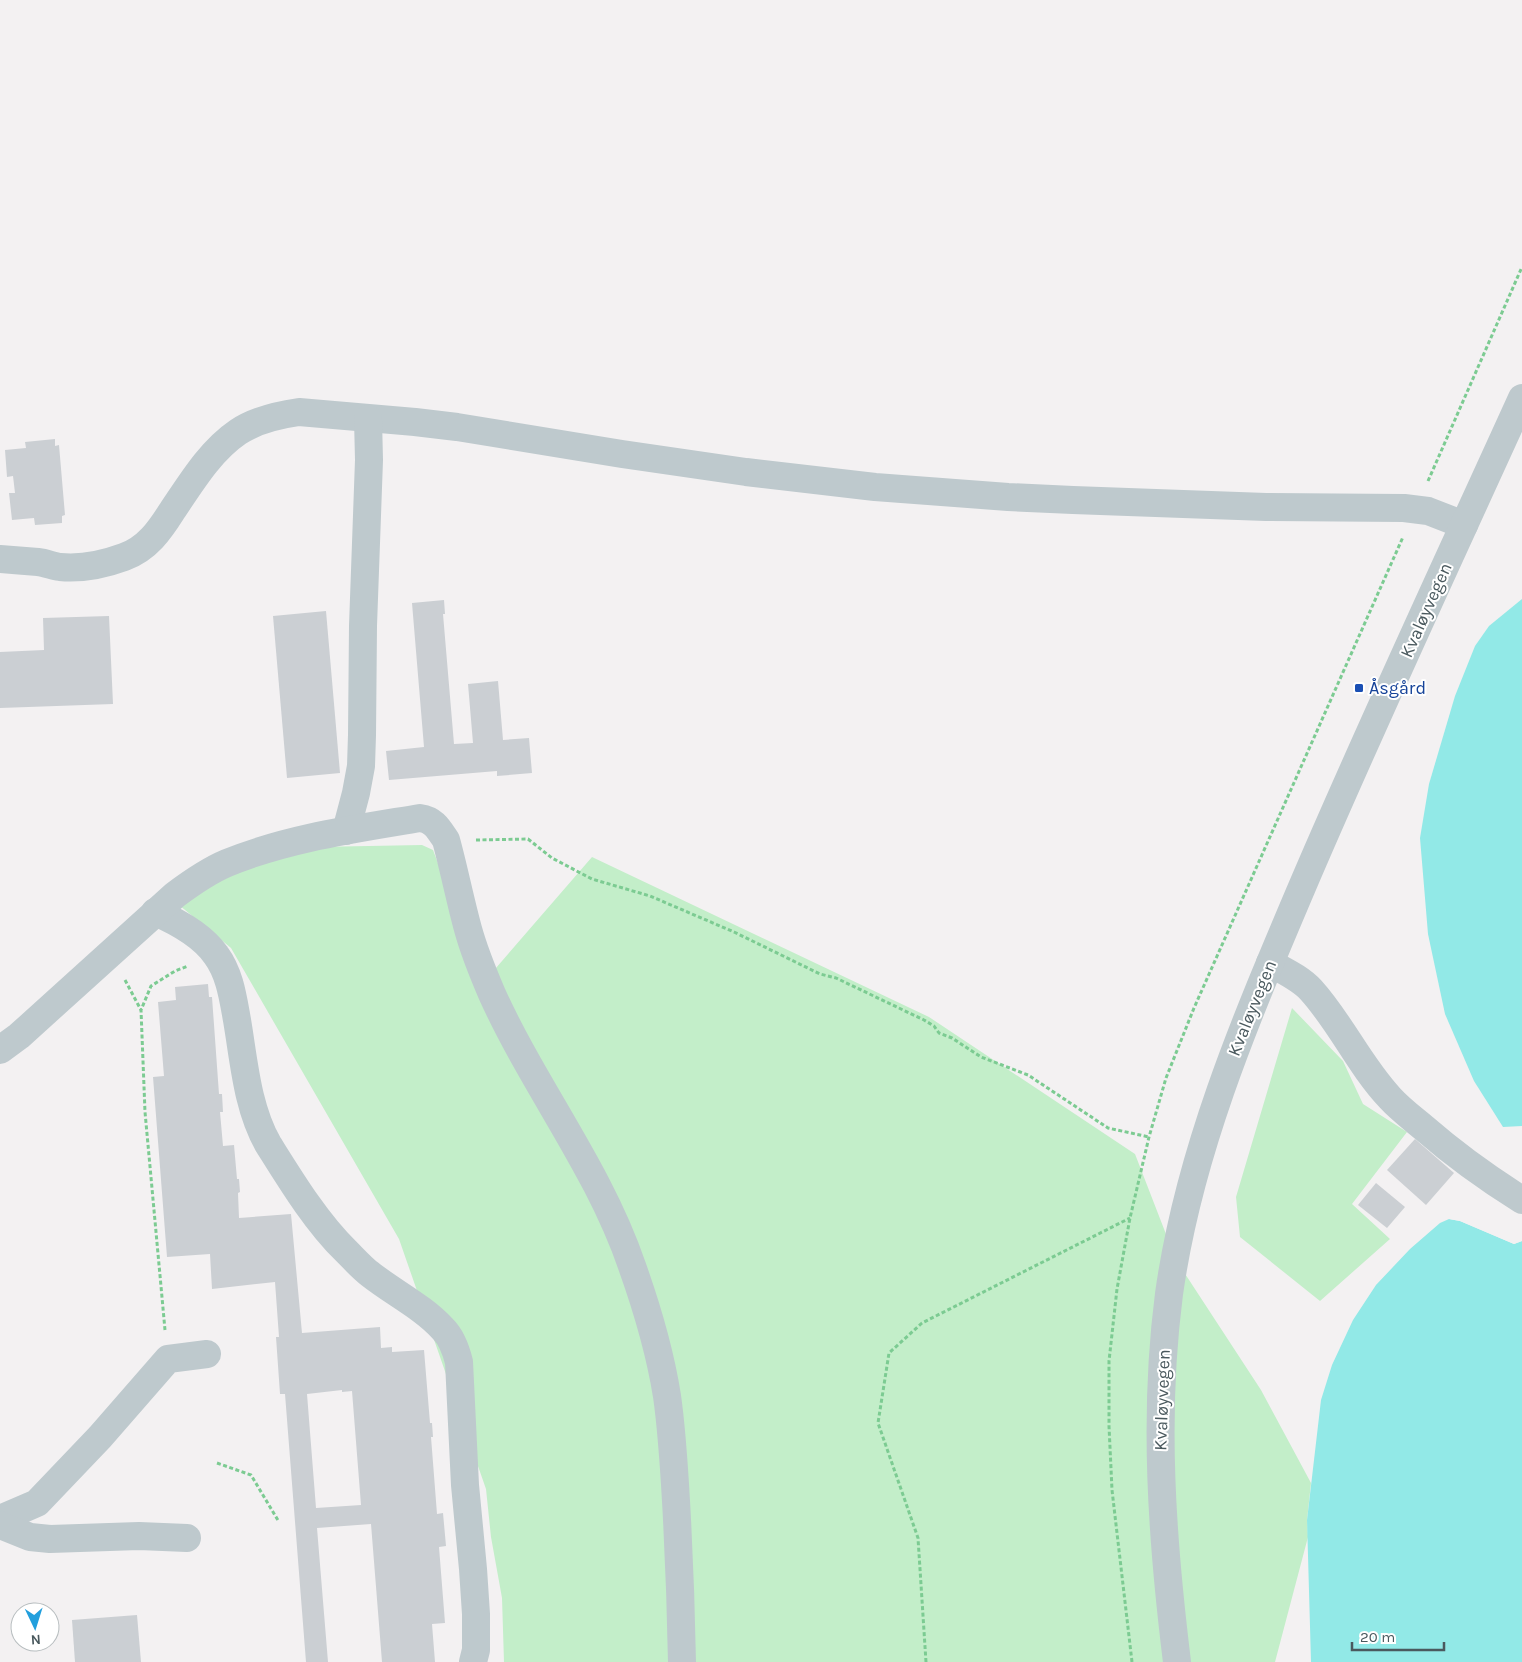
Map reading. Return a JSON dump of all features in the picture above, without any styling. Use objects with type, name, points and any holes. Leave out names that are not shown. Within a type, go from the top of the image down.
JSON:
[{"type":"street","name":"Kvaløyvegen","points":[[1177,1662],[1167,1573],[1160,1461],[1163,1348],[1181,1227],[1207,1127],[1270,964],[1334,813],[1522,398]]},
{"type":"street","points":[[0,559],[40,562],[61,567],[82,567],[104,564],[126,557],[147,545],[209,459],[238,432],[260,421],[282,414],[299,412],[458,427],[717,468],[884,487],[1064,500],[1230,506],[1404,508],[1428,511],[1464,525]]},
{"type":"street","points":[[346,831],[356,793],[362,735],[369,460],[368,419]]},
{"type":"street","points":[[0,1050],[26,1031],[174,895],[200,877],[226,864],[312,837],[420,818],[429,820],[439,829],[446,840],[468,930],[480,965],[512,1034],[614,1222],[632,1264],[645,1305],[666,1395],[673,1444],[682,1662]]},
{"type":"street","points":[[156,912],[174,920],[196,936],[216,955],[228,977],[254,1111],[267,1141],[314,1212],[344,1249],[369,1273],[428,1315],[444,1329],[454,1346],[459,1362],[464,1485],[475,1605],[476,1650],[473,1662]]},
{"type":"street","points":[[1270,964],[1302,982],[1311,990],[1377,1082],[1402,1110],[1471,1166],[1522,1200]]},
{"type":"street","points":[[0,1519],[37,1503],[106,1430],[168,1359],[207,1354]]},
{"type":"street","points":[[0,1525],[30,1537],[50,1539],[139,1536],[187,1538]]},
{"type":"path","points":[[446,840],[528,839],[552,858],[592,879],[658,900],[734,932],[820,974],[836,978],[924,1020],[934,1026],[939,1033],[952,1038],[981,1057],[1028,1075],[1108,1128],[1150,1137]]},
{"type":"path","points":[[168,1359],[145,1112],[141,1010],[151,986],[175,971],[216,955]]},
{"type":"path","points":[[926,1662],[918,1538],[878,1423],[889,1353],[922,1323],[1130,1218]]},
{"type":"path","points":[[217,1464],[251,1476],[279,1522]]},
{"type":"green space","points":[[422,845],[433,850],[483,983],[592,857],[929,1017],[1135,1154],[1176,1260],[1261,1390],[1311,1483],[1307,1520],[1308,1537],[1275,1662],[504,1662],[502,1598],[491,1537],[486,1489],[399,1239],[231,948],[179,905],[228,874],[315,847]]},
{"type":"green space","points":[[1292,1008],[1343,1061],[1363,1104],[1407,1132],[1352,1204],[1390,1239],[1320,1301],[1240,1237],[1236,1197]]},
{"type":"water","points":[[1522,599],[1522,1126],[1503,1127],[1474,1081],[1445,1014],[1428,934],[1420,838],[1429,784],[1455,696],[1475,646],[1489,626]]},
{"type":"water","points":[[1449,1219],[1460,1221],[1514,1244],[1522,1241],[1522,1662],[1311,1662],[1307,1520],[1321,1400],[1332,1365],[1353,1320],[1376,1285],[1410,1249],[1440,1223]]},
{"type":"pier","points":[[1451,1217],[1461,1218],[1514,1242],[1522,1239],[1522,1241],[1514,1244],[1460,1221],[1449,1219]]},
{"type":"building","points":[[55,439],[55,446],[59,445],[65,515],[62,516],[62,523],[35,525],[34,518],[12,520],[9,493],[15,493],[13,476],[7,477],[5,450],[26,448],[25,442]]},
{"type":"building","points":[[444,600],[445,614],[443,614],[454,744],[473,743],[468,684],[498,681],[503,740],[529,738],[532,773],[497,776],[497,771],[389,780],[386,751],[424,747],[412,603]]},
{"type":"building","points":[[326,611],[340,773],[287,778],[273,616]]},
{"type":"building","points":[[109,616],[113,704],[0,708],[0,652],[44,650],[43,618]]},
{"type":"building","points":[[208,984],[209,997],[212,997],[219,1094],[222,1094],[223,1112],[220,1112],[223,1146],[234,1145],[240,1192],[238,1193],[239,1218],[291,1214],[302,1333],[380,1327],[381,1348],[392,1347],[392,1352],[424,1350],[430,1423],[432,1423],[433,1437],[431,1437],[437,1514],[443,1513],[446,1546],[439,1547],[445,1623],[432,1624],[435,1662],[382,1662],[371,1524],[317,1528],[328,1662],[306,1662],[285,1394],[280,1394],[276,1337],[279,1337],[275,1282],[212,1289],[210,1254],[167,1257],[153,1077],[164,1076],[158,1002],[176,1000],[175,987]],"holes":[[[342,1390],[342,1392],[352,1391],[361,1505],[316,1508],[307,1394]]]},
{"type":"building","points":[[1415,1139],[1454,1173],[1426,1205],[1387,1170]]},
{"type":"building","points":[[1376,1183],[1405,1207],[1387,1228],[1358,1205]]},
{"type":"building","points":[[137,1615],[141,1662],[75,1662],[72,1620]]},
{"type":"place","name":"Åsgård","points":[[1359,688]]}]
